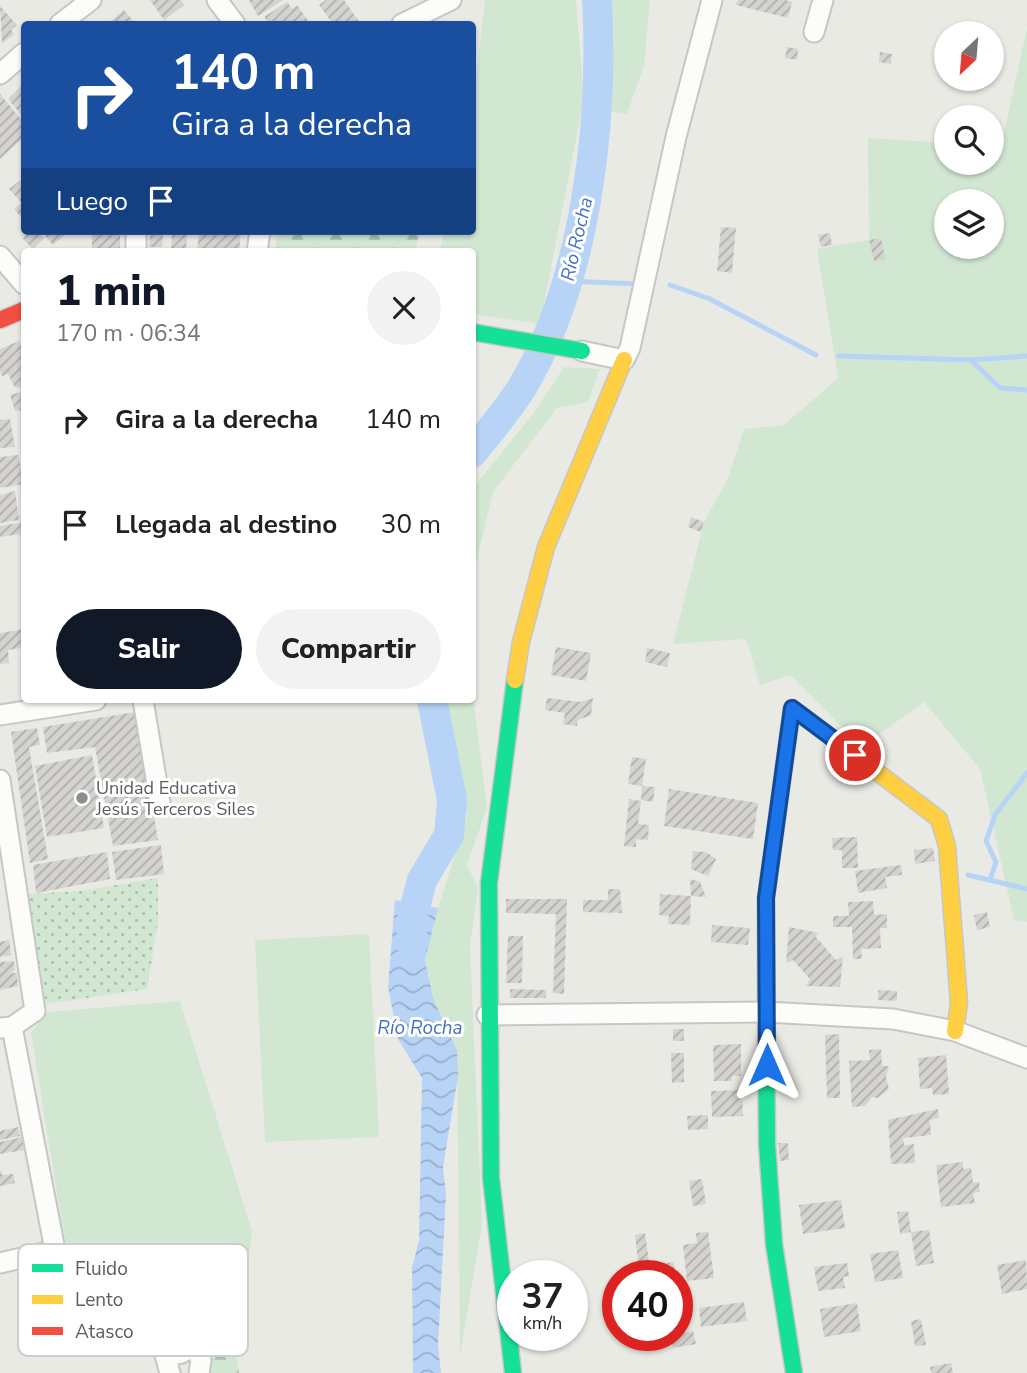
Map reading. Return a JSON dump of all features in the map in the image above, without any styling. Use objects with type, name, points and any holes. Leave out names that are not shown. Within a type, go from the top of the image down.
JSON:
[{"type":"street","points":[[64,21],[92,0]]},
{"type":"street","points":[[217,0],[234,21]]},
{"type":"street","points":[[408,21],[451,0]]},
{"type":"street","points":[[513,1373],[491,1178],[487,1015],[489,883],[521,642],[545,547],[624,360],[649,275],[676,137],[712,0]]},
{"type":"street","points":[[814,32],[823,0]]},
{"type":"street","points":[[0,74],[21,56]]},
{"type":"street","points":[[0,256],[21,280]]},
{"type":"street","points":[[0,320],[21,311]]},
{"type":"street","points":[[478,333],[624,360]]},
{"type":"street","points":[[0,715],[77,703]]},
{"type":"street","points":[[144,703],[160,802]]},
{"type":"street","points":[[794,1373],[774,1244],[768,1144],[766,1012],[766,898],[792,708],[939,819],[947,846],[959,1003],[956,1031]]},
{"type":"street","points":[[0,780],[35,1011],[6,1028],[54,1244]]},
{"type":"street","points":[[487,1015],[766,1012],[893,1018],[956,1031],[1027,1058]]},
{"type":"street","points":[[0,1263],[18,1259]]},
{"type":"street","points":[[165,1356],[170,1373]]},
{"type":"street","points":[[199,1356],[199,1373]]},
{"type":"green space","points":[[485,0],[576,0],[584,98],[540,324],[476,314],[476,248],[440,248],[444,235],[476,235],[476,78]]},
{"type":"green space","points":[[612,0],[650,0],[644,66],[627,114],[606,111],[614,41]]},
{"type":"green space","points":[[1027,28],[1027,922],[1014,920],[980,769],[924,702],[867,743],[847,732],[790,675],[760,685],[746,639],[673,644],[704,522],[727,480],[744,429],[784,425],[838,378],[817,249],[869,240],[868,138],[934,142],[934,175],[1004,175],[1004,132]]},
{"type":"green space","points":[[277,235],[419,235],[416,248],[275,248]]},
{"type":"green space","points":[[564,367],[600,369],[588,402],[557,408],[493,492],[476,563],[476,484],[532,415]]},
{"type":"green space","points":[[445,703],[474,703],[487,808],[467,865],[478,889],[470,946],[482,1225],[460,1355],[457,1050],[434,1001],[425,961],[438,908],[467,817]]},
{"type":"green space","points":[[158,878],[158,922],[147,989],[46,1004],[26,894],[82,891]]},
{"type":"green space","points":[[369,934],[379,1137],[265,1142],[255,940]]},
{"type":"green space","points":[[180,1001],[252,1231],[248,1266],[248,1244],[65,1244],[31,1033],[47,1012]]},
{"type":"green space","points":[[208,1356],[236,1356],[239,1373],[207,1373]]},
{"type":"water","name":"Río Rocha","points":[[395,900],[438,908],[425,961],[434,1001],[457,1050],[458,1077],[443,1167],[446,1194],[438,1346],[441,1373],[413,1373],[412,1268],[419,1240],[422,1078],[398,1039],[388,987]]},
{"type":"building","points":[[150,0],[181,0],[184,5],[164,20]]},
{"type":"building","points":[[249,0],[283,0],[258,16]]},
{"type":"building","points":[[326,0],[344,0],[359,21],[331,21],[319,5]]},
{"type":"building","points":[[738,0],[792,2],[788,18],[736,5]]},
{"type":"building","points":[[287,2],[292,9],[297,5],[308,21],[267,21],[264,17]]},
{"type":"building","points":[[0,6],[17,25],[11,30],[14,34],[2,44]]},
{"type":"building","points":[[124,10],[133,21],[111,21]]},
{"type":"building","points":[[787,47],[798,49],[797,60],[785,58]]},
{"type":"building","points":[[880,52],[892,54],[891,64],[879,62]]},
{"type":"building","points":[[21,86],[21,114],[8,99]]},
{"type":"building","points":[[0,94],[21,119],[21,140],[0,159]]},
{"type":"building","points":[[21,180],[21,202],[9,189]]},
{"type":"building","points":[[21,204],[21,217],[14,209]]},
{"type":"building","points":[[721,227],[736,228],[732,273],[717,271]]},
{"type":"building","points":[[830,233],[832,245],[821,247],[818,235]]},
{"type":"building","points":[[26,235],[41,235],[44,238],[34,248],[23,239]]},
{"type":"building","points":[[45,235],[65,235],[53,245]]},
{"type":"building","points":[[92,235],[120,235],[120,248],[92,248]]},
{"type":"building","points":[[150,235],[163,235],[162,247],[149,247]]},
{"type":"building","points":[[172,235],[187,235],[186,248],[171,248]]},
{"type":"building","points":[[199,235],[241,235],[239,248],[197,248]]},
{"type":"building","points":[[881,238],[885,259],[874,261],[869,240]]},
{"type":"building","points":[[19,341],[21,387],[15,388],[8,374],[2,376],[0,349]]},
{"type":"building","points":[[21,392],[21,410],[15,411],[10,395]]},
{"type":"building","points":[[10,419],[15,447],[0,448],[0,420]]},
{"type":"building","points":[[18,455],[21,484],[0,488],[0,457]]},
{"type":"building","points":[[15,491],[19,520],[0,523],[0,495]]},
{"type":"building","points":[[691,517],[704,522],[701,532],[688,527]]},
{"type":"building","points":[[21,522],[21,538],[20,534],[0,537],[0,526]]},
{"type":"building","points":[[21,630],[21,648],[8,650],[9,663],[0,664],[0,633]]},
{"type":"building","points":[[556,647],[591,653],[586,681],[551,675]]},
{"type":"building","points":[[647,648],[670,653],[667,667],[645,662]]},
{"type":"building","points":[[547,698],[580,702],[593,698],[591,715],[578,720],[577,726],[563,724],[565,713],[545,710]]},
{"type":"building","points":[[136,712],[158,840],[113,846],[95,747],[47,753],[43,727]]},
{"type":"building","points":[[37,728],[40,745],[29,747],[48,859],[30,863],[11,732]]},
{"type":"building","points":[[92,755],[104,828],[47,837],[35,766]]},
{"type":"building","points":[[632,757],[646,759],[642,786],[628,784]]},
{"type":"building","points":[[642,786],[655,787],[653,802],[641,800]]},
{"type":"building","points":[[669,789],[758,803],[753,839],[664,826]]},
{"type":"building","points":[[629,799],[641,801],[638,824],[649,825],[648,840],[636,839],[636,847],[624,846]]},
{"type":"building","points":[[857,837],[858,868],[842,868],[842,850],[833,850],[832,838]]},
{"type":"building","points":[[161,845],[164,874],[116,880],[112,852]]},
{"type":"building","points":[[933,848],[935,861],[915,864],[914,850]]},
{"type":"building","points":[[693,851],[706,852],[716,859],[708,876],[691,869]]},
{"type":"building","points":[[107,852],[110,879],[36,893],[33,865]]},
{"type":"building","points":[[901,865],[902,875],[885,877],[887,888],[858,893],[855,871]]},
{"type":"building","points":[[690,879],[700,882],[706,897],[691,896]]},
{"type":"building","points":[[608,889],[620,889],[622,913],[583,912],[583,900],[608,900]]},
{"type":"building","points":[[660,894],[691,896],[690,925],[668,924],[669,916],[659,915]]},
{"type":"building","points":[[506,899],[567,899],[564,994],[553,993],[556,914],[506,913]]},
{"type":"building","points":[[873,901],[874,915],[887,914],[887,928],[880,928],[881,948],[861,949],[862,959],[853,959],[852,927],[833,927],[833,916],[849,916],[848,902]]},
{"type":"building","points":[[987,912],[990,927],[977,930],[974,915]]},
{"type":"building","points":[[712,925],[750,928],[748,945],[711,942]]},
{"type":"building","points":[[789,927],[819,933],[815,936],[836,960],[843,956],[840,987],[806,986],[810,979],[793,960],[786,963]]},
{"type":"building","points":[[508,936],[523,936],[522,983],[506,983]]},
{"type":"building","points":[[9,940],[11,955],[0,957],[0,942]]},
{"type":"building","points":[[14,961],[15,970],[11,973],[17,973],[18,986],[0,990],[0,962]]},
{"type":"building","points":[[510,989],[546,990],[546,998],[510,998]]},
{"type":"building","points":[[878,990],[897,991],[897,1001],[878,1000]]},
{"type":"building","points":[[673,1029],[684,1029],[684,1041],[673,1041]]},
{"type":"building","points":[[839,1034],[840,1098],[827,1098],[825,1035]]},
{"type":"building","points":[[741,1044],[741,1076],[732,1076],[732,1081],[714,1081],[713,1045]]},
{"type":"building","points":[[881,1049],[882,1066],[889,1066],[886,1077],[889,1089],[878,1098],[872,1097],[865,1106],[852,1107],[849,1061],[870,1060],[869,1050]]},
{"type":"building","points":[[671,1053],[684,1053],[684,1082],[672,1083]]},
{"type":"building","points":[[946,1055],[949,1094],[933,1095],[932,1088],[920,1089],[918,1058]]},
{"type":"building","points":[[742,1090],[743,1116],[712,1117],[711,1091]]},
{"type":"building","points":[[938,1109],[939,1118],[930,1120],[931,1135],[903,1138],[904,1145],[914,1144],[915,1163],[891,1164],[888,1120]]},
{"type":"building","points":[[708,1115],[708,1129],[688,1130],[687,1116]]},
{"type":"building","points":[[18,1127],[20,1136],[0,1140],[0,1131]]},
{"type":"building","points":[[22,1137],[24,1150],[0,1154],[0,1142]]},
{"type":"building","points":[[778,1143],[788,1143],[789,1160],[780,1161]]},
{"type":"building","points":[[963,1162],[963,1169],[971,1168],[973,1183],[979,1182],[980,1192],[973,1193],[975,1203],[941,1207],[936,1165]]},
{"type":"building","points":[[0,1169],[2,1175],[13,1174],[15,1183],[0,1186]]},
{"type":"building","points":[[702,1179],[706,1204],[693,1206],[689,1181]]},
{"type":"building","points":[[841,1200],[845,1228],[803,1234],[799,1205]]},
{"type":"building","points":[[908,1211],[911,1232],[900,1234],[897,1212]]},
{"type":"building","points":[[929,1230],[934,1263],[916,1266],[911,1232]]},
{"type":"building","points":[[708,1232],[714,1278],[693,1280],[693,1260],[685,1260],[683,1245],[697,1243],[696,1233]]},
{"type":"building","points":[[645,1233],[649,1260],[638,1260],[635,1235]]},
{"type":"building","points":[[898,1250],[903,1278],[875,1282],[870,1254]]},
{"type":"building","points":[[1026,1260],[1027,1289],[1002,1294],[997,1265]]},
{"type":"building","points":[[847,1263],[849,1276],[843,1277],[845,1288],[818,1291],[814,1267]]},
{"type":"building","points":[[744,1302],[747,1321],[701,1327],[699,1308]]},
{"type":"building","points":[[857,1303],[861,1331],[824,1337],[820,1309]]},
{"type":"building","points":[[921,1319],[926,1345],[915,1346],[911,1321]]},
{"type":"building","points":[[951,1363],[953,1373],[931,1373],[930,1367]]},
{"type":"waterway","name":"Río Rocha","points":[[476,448],[516,397],[543,347],[561,300],[575,251],[586,201],[593,149],[597,98],[597,0]]},
{"type":"waterway","points":[[567,281],[637,284]]},
{"type":"waterway","points":[[670,285],[710,299],[816,355]]},
{"type":"waterway","points":[[839,356],[971,360],[1000,388],[1027,390]]},
{"type":"waterway","points":[[971,360],[1027,356]]},
{"type":"waterway","name":"Río Rocha","points":[[412,945],[412,919],[422,880],[449,835],[452,800],[433,703]]},
{"type":"waterway","points":[[990,880],[996,862],[986,841],[995,815],[1027,773]]},
{"type":"waterway","points":[[968,875],[1027,889]]},
{"type":"traffic: fast","points":[[476,333],[582,351]]},
{"type":"traffic: fast","points":[[513,1373],[491,1178],[489,883],[515,680]]},
{"type":"traffic: fast","points":[[794,1373],[774,1244],[767,1144],[766,898],[792,708],[843,746]]},
{"type":"traffic: slow","points":[[515,680],[521,642],[546,547],[624,360]]},
{"type":"traffic: slow","points":[[843,746],[939,819],[947,846],[959,1003],[955,1031]]},
{"type":"traffic: jam","points":[[0,320],[21,311]]},
{"type":"place","name":"Unidad Educativa Jesús Terceros Siles","points":[[82,798]]},
{"type":"route","points":[[767,1065],[766,898],[792,708],[855,755]]}]
